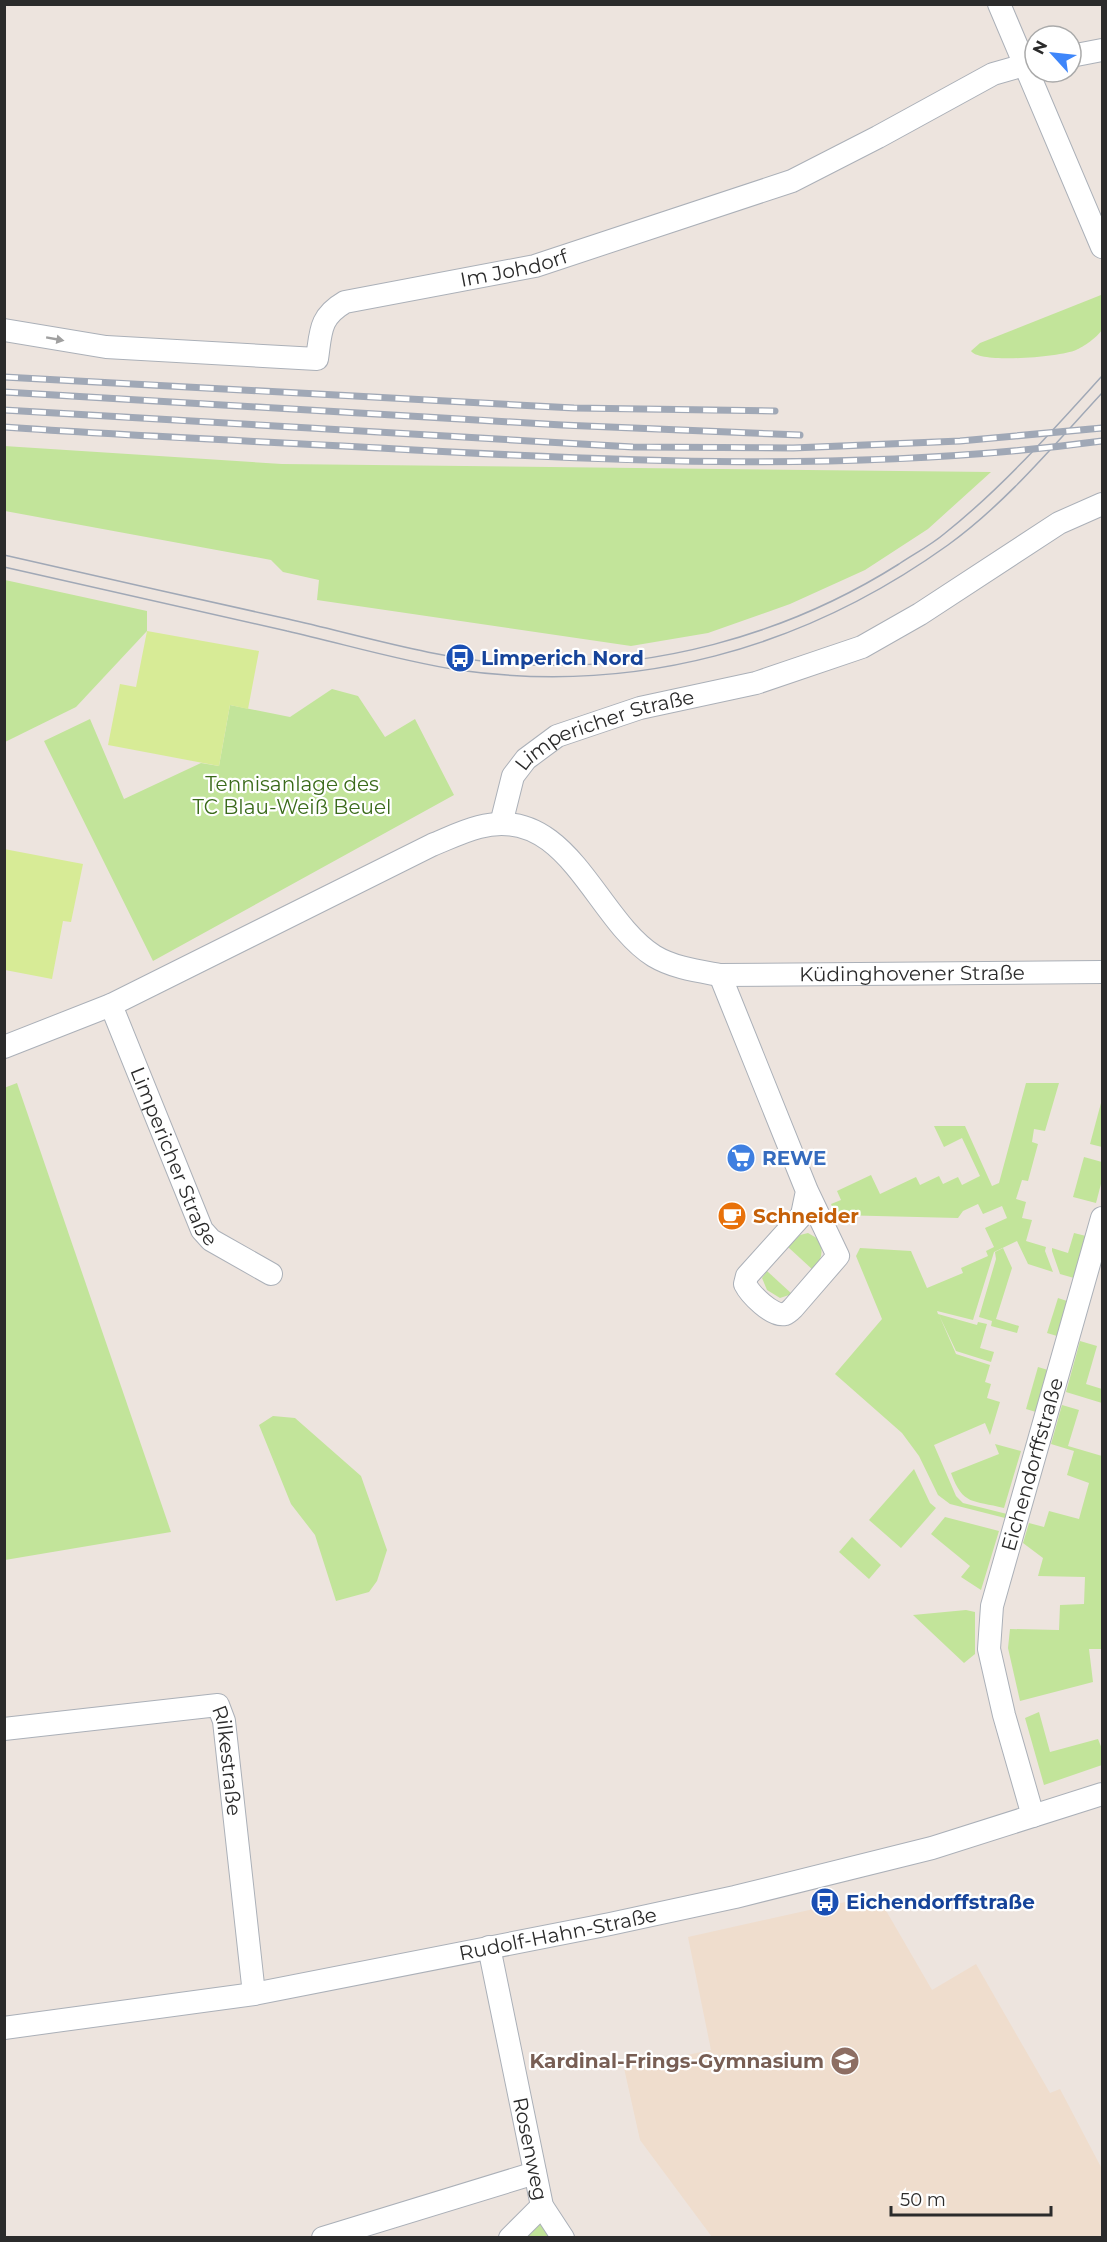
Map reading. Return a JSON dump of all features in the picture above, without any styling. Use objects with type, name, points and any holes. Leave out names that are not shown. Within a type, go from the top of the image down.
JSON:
[{"type":"street","points":[[999,4],[1023,50]]},
{"type":"street","points":[[1083,54],[1102,50]]},
{"type":"street","name":"Im Johdorf","points":[[4,330],[106,347],[317,359],[322,324],[330,311],[345,302],[535,266],[792,181],[993,74],[1023,65]]},
{"type":"street","points":[[1038,84],[1102,247]]},
{"type":"street","name":"Limpericher Straße","points":[[501,824],[513,776],[526,759],[557,736],[640,708],[756,683],[862,647],[920,614],[1059,523],[1102,504]]},
{"type":"street","points":[[4,1047],[111,1005],[432,845],[479,827],[501,824]]},
{"type":"street","name":"Küdinghovener Straße","points":[[501,824],[520,828],[553,842],[573,861],[623,929],[654,956],[683,968],[720,975],[1102,972]]},
{"type":"street","points":[[720,975],[807,1191],[838,1256],[793,1308],[785,1314],[775,1313],[748,1290],[745,1284],[747,1276],[802,1215],[807,1191]]},
{"type":"street","name":"Limpericher Straße","points":[[111,1005],[202,1230],[211,1240],[271,1274]]},
{"type":"street","name":"Eichendorffstraße","points":[[1033,1816],[1004,1715],[989,1649],[992,1606],[1102,1218]]},
{"type":"street","name":"Rilkestraße","points":[[4,1729],[218,1705],[224,1720],[254,1994]]},
{"type":"street","name":"Rudolf-Hahn-Straße","points":[[4,2028],[254,1994],[735,1897],[937,1847],[1102,1794]]},
{"type":"street","name":"Rosenweg","points":[[489,1947],[542,2206],[563,2238]]},
{"type":"street","points":[[323,2238],[536,2173]]},
{"type":"street","points":[[510,2238],[542,2206]]},
{"type":"shaded area","name":"Kardinal-Frings-Gymnasium","points":[[877,1895],[932,1990],[976,1964],[1050,2093],[1060,2089],[1102,2169],[1102,2237],[712,2237],[640,2140],[624,2068],[711,2050],[688,1937]]},
{"type":"green space","points":[[1101,295],[1102,330],[1090,342],[1076,350],[1021,358],[989,357],[977,355],[971,351],[980,343]]},
{"type":"green space","points":[[4,446],[282,464],[991,472],[928,529],[865,570],[790,604],[708,633],[631,646],[317,600],[319,580],[283,572],[271,560],[5,511]]},
{"type":"green space","points":[[5,580],[147,611],[147,631],[76,707],[5,742]]},
{"type":"green space","points":[[147,631],[259,651],[248,709],[230,705],[219,766],[108,745],[120,684],[136,687]]},
{"type":"green space","name":"Tennisanlage des TC Blau-Weiß Beuel","points":[[332,689],[358,696],[385,737],[415,719],[454,795],[153,961],[44,741],[90,719],[124,799],[201,763],[219,766],[230,705],[290,717]]},
{"type":"green space","points":[[4,849],[83,864],[71,922],[63,921],[52,979],[5,970]]},
{"type":"green space","points":[[17,1083],[171,1532],[5,1560],[4,1088]]},
{"type":"green space","points":[[1026,1083],[1059,1083],[1045,1131],[1034,1129],[1032,1142],[1038,1144],[1028,1181],[1022,1180],[1016,1199],[1026,1202],[1022,1218],[1032,1220],[1026,1241],[1046,1247],[1045,1251],[1053,1272],[1028,1264],[1017,1241],[994,1252],[973,1320],[937,1311],[938,1314],[977,1325],[978,1322],[987,1324],[980,1348],[994,1352],[991,1362],[956,1351],[939,1315],[956,1354],[990,1365],[985,1382],[991,1384],[987,1398],[1000,1402],[990,1435],[985,1423],[934,1445],[956,1496],[963,1503],[1007,1514],[1005,1518],[950,1504],[938,1495],[919,1456],[902,1433],[835,1374],[882,1319],[856,1256],[860,1248],[911,1251],[927,1288],[963,1273],[961,1268],[988,1256],[986,1251],[994,1247],[985,1228],[1007,1218],[1002,1206],[983,1214],[978,1204],[963,1211],[958,1218],[836,1215],[831,1204],[841,1200],[837,1191],[871,1175],[880,1194],[916,1177],[920,1185],[939,1176],[943,1184],[958,1177],[962,1185],[980,1176],[962,1138],[944,1147],[934,1126],[965,1126],[992,1186],[999,1183]]},
{"type":"green space","points":[[1102,1103],[1102,1147],[1090,1144]]},
{"type":"green space","points":[[1084,1157],[1102,1162],[1102,1180],[1096,1203],[1073,1197]]},
{"type":"green space","points":[[808,1233],[820,1240],[821,1245],[820,1259],[813,1270],[788,1247],[800,1235]]},
{"type":"green space","points":[[1074,1233],[1086,1236],[1074,1278],[1060,1274],[1052,1248],[1068,1253]]},
{"type":"green space","points":[[1003,1248],[1012,1268],[996,1319],[1019,1326],[1017,1333],[991,1326],[992,1321],[979,1317],[996,1259],[995,1252]]},
{"type":"green space","points":[[767,1271],[792,1294],[780,1298],[767,1290],[762,1278]]},
{"type":"green space","points":[[1058,1298],[1067,1301],[1057,1336],[1047,1333]]},
{"type":"green space","points":[[1080,1341],[1097,1346],[1086,1384],[1102,1389],[1102,1403],[1066,1392]]},
{"type":"green space","points":[[1038,1367],[1048,1370],[1036,1412],[1026,1409]]},
{"type":"green space","points":[[1062,1405],[1079,1410],[1068,1446],[1102,1456],[1102,1649],[1089,1649],[1093,1682],[1020,1701],[1008,1648],[1010,1629],[1059,1630],[1060,1605],[1084,1604],[1085,1577],[1038,1576],[1043,1558],[1023,1543],[1029,1523],[1044,1527],[1049,1511],[1079,1519],[1089,1483],[1067,1475],[1074,1451],[1051,1444]]},
{"type":"green space","points":[[273,1416],[295,1418],[361,1476],[387,1550],[377,1581],[369,1592],[336,1601],[315,1535],[291,1504],[259,1425]]},
{"type":"green space","points":[[995,1444],[1021,1451],[1004,1508],[970,1500],[955,1484],[951,1473],[999,1454]]},
{"type":"green space","points":[[914,1469],[930,1503],[936,1508],[901,1548],[869,1520]]},
{"type":"green space","points":[[945,1517],[999,1531],[981,1590],[961,1577],[970,1566],[931,1534]]},
{"type":"green space","points":[[852,1537],[881,1565],[869,1579],[839,1552]]},
{"type":"green space","points":[[966,1610],[975,1612],[975,1654],[964,1663],[913,1615]]},
{"type":"green space","points":[[1039,1712],[1050,1752],[1098,1739],[1102,1749],[1102,1765],[1044,1785],[1025,1718]]},
{"type":"green space","points":[[542,2206],[563,2238],[510,2238]]},
{"type":"tram line","points":[[4,555],[456,657],[513,664],[564,665],[614,662],[664,655],[762,630],[810,611],[899,564],[939,538],[987,497],[1046,438],[1102,376]]},
{"type":"tram line","points":[[4,567],[458,670],[524,676],[589,676],[653,669],[715,656],[776,637],[835,612],[893,581],[948,545],[990,511],[1029,473],[1102,393]]},
{"type":"railway","points":[[4,377],[574,408],[775,411]]},
{"type":"railway","points":[[4,392],[562,425],[800,435]]},
{"type":"railway","points":[[4,410],[633,447],[793,448],[960,441],[1102,428]]},
{"type":"railway","points":[[4,427],[561,457],[741,462],[922,458],[1102,441]]},
{"type":"place","name":"Limperich Nord","points":[[460,658]]},
{"type":"place","name":"REWE","points":[[741,1158]]},
{"type":"place","name":"Schneider","points":[[732,1216]]},
{"type":"place","name":"Eichendorffstraße","points":[[825,1902]]},
{"type":"place","name":"Kardinal-Frings-Gymnasium","points":[[845,2061]]}]
